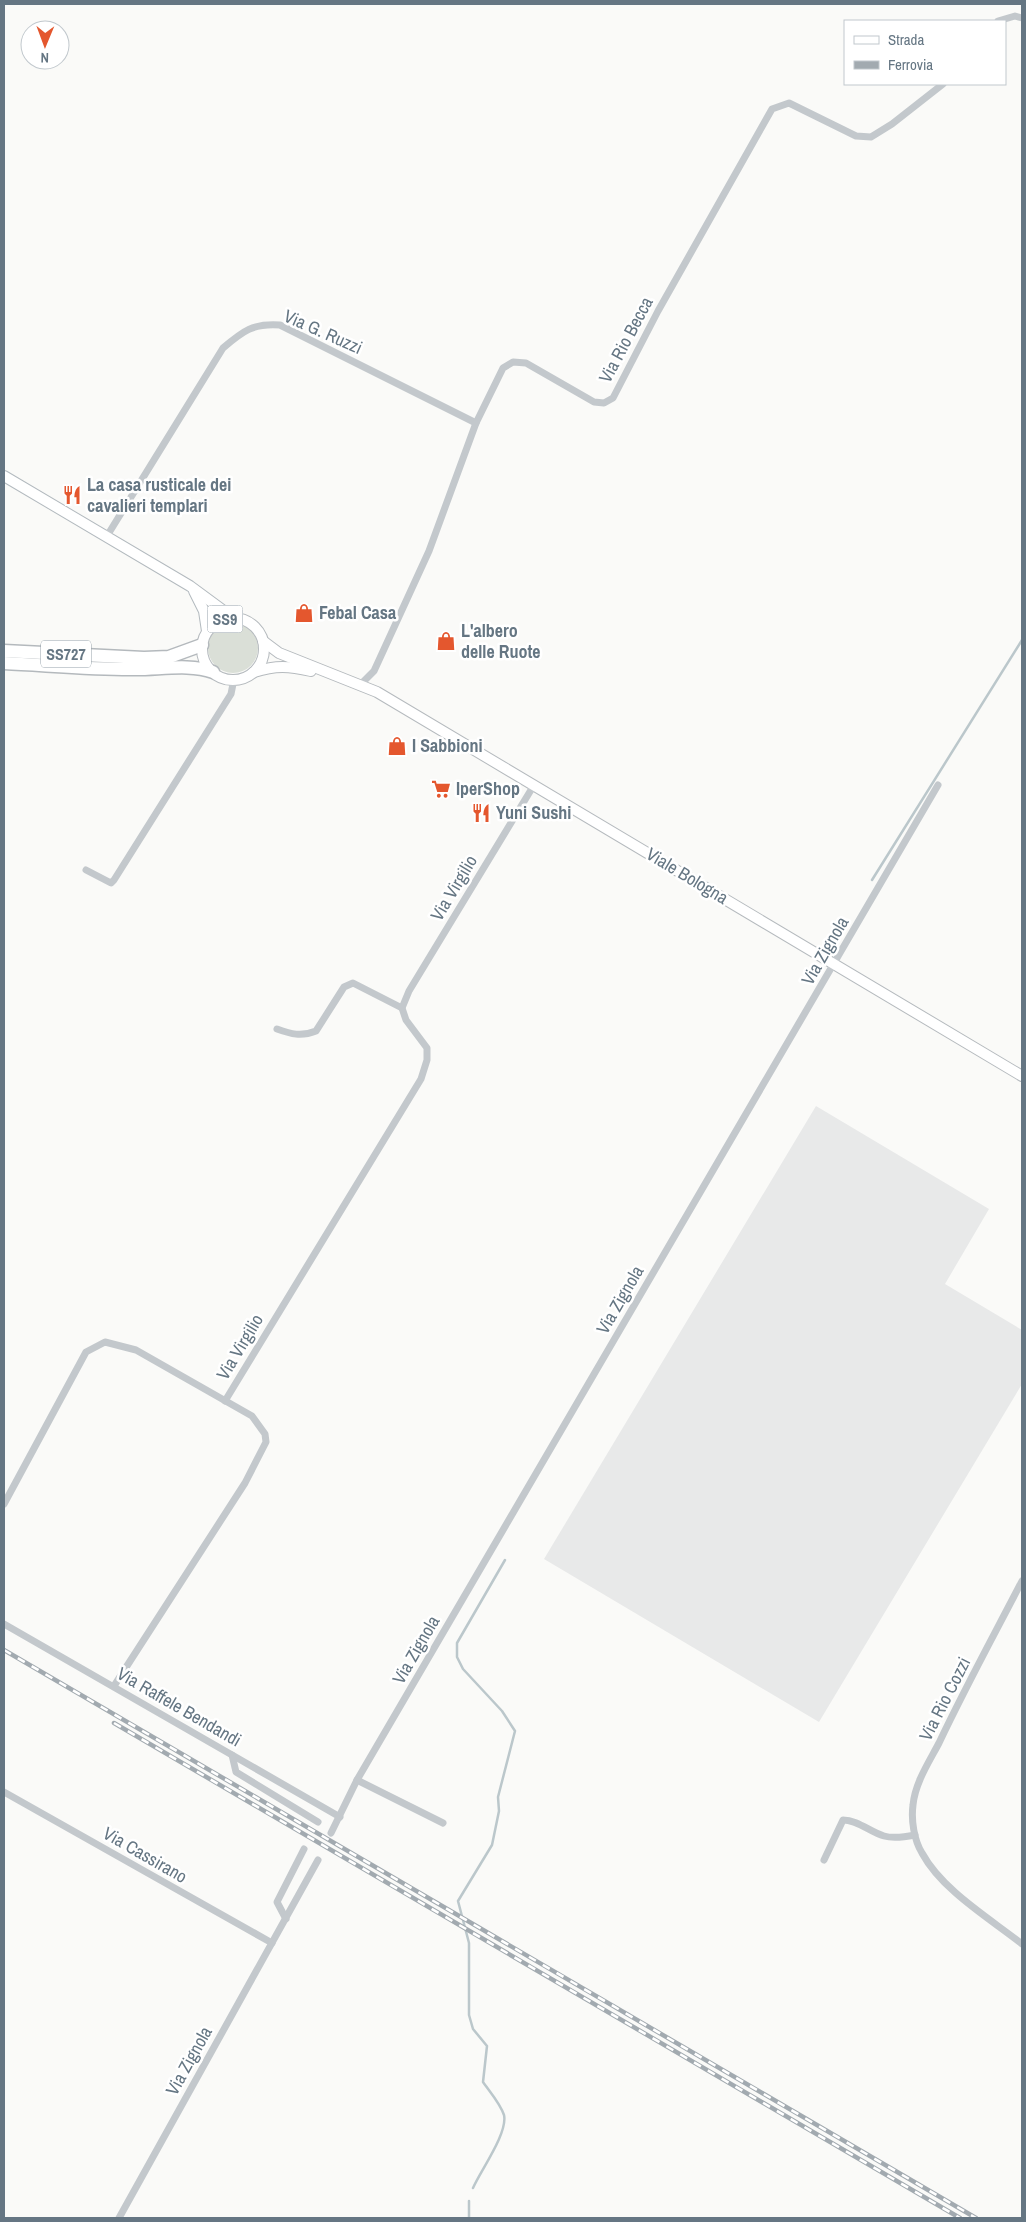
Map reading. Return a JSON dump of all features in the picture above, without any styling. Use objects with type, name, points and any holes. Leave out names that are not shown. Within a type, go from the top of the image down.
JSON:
[{"type":"highway","name":"SS727","points":[[4,651],[144,658],[170,656],[202,645]]},
{"type":"highway","name":"SS727","points":[[4,663],[163,670],[196,666],[213,672]]},
{"type":"main road","points":[[4,476],[190,586],[232,618]]},
{"type":"main road","points":[[190,586],[199,598],[204,611],[207,631]]},
{"type":"main road","name":"SS9","points":[[213,672],[204,660],[202,645],[207,631],[214,624],[232,618],[246,620],[261,634],[264,654],[254,672]]},
{"type":"main road","points":[[263,641],[279,653],[355,683]]},
{"type":"main road","points":[[213,672],[234,680],[273,666],[292,667],[355,683]]},
{"type":"main road","name":"Viale Bologna","points":[[355,683],[377,692],[1022,1076]]},
{"type":"street","points":[[1001,20],[1015,16],[1022,18]]},
{"type":"street","name":"Via Rio Becca","points":[[355,683],[374,672],[429,551],[476,423],[503,368],[513,362],[526,363],[594,402],[604,403],[613,398],[658,310],[772,109],[789,103],[856,136],[870,137],[892,124],[942,85]]},
{"type":"street","name":"Via G. Ruzzi","points":[[107,536],[223,348],[242,333],[262,324],[280,326],[476,423]]},
{"type":"street","points":[[86,870],[111,883],[114,880],[231,694],[234,680]]},
{"type":"street","name":"Via Virgilio","points":[[114,1686],[245,1483],[266,1442],[265,1434],[252,1416],[225,1401],[421,1080],[427,1060],[427,1048],[406,1020],[402,1008],[409,991],[534,785]]},
{"type":"street","name":"Via Zignola","points":[[331,1833],[357,1780],[938,785]]},
{"type":"street","points":[[277,1029],[292,1035],[316,1031],[344,987],[353,983],[402,1008]]},
{"type":"street","points":[[4,1504],[86,1352],[105,1342],[136,1350],[225,1401]]},
{"type":"street","name":"Via Rio Cozzi","points":[[1022,1581],[916,1790],[912,1807],[915,1835],[921,1852],[947,1886],[1022,1944]]},
{"type":"street","name":"Via Raffele Bendandi","points":[[4,1624],[340,1816]]},
{"type":"street","points":[[232,1754],[236,1772],[318,1822]]},
{"type":"street","points":[[357,1780],[443,1823]]},
{"type":"street","name":"Via Cassirano","points":[[4,1792],[222,1917],[272,1943]]},
{"type":"street","points":[[824,1860],[843,1820],[850,1820],[884,1836],[897,1838],[915,1835]]},
{"type":"street","points":[[286,1919],[278,1902],[304,1849]]},
{"type":"street","name":"Via Zignola","points":[[119,2218],[318,1860]]},
{"type":"shaded area","points":[[233,623],[243,625],[251,630],[256,638],[258,648],[256,658],[251,666],[243,671],[233,673],[223,671],[215,666],[210,658],[208,648],[210,638],[215,630],[223,625]]},
{"type":"shaded area","points":[[816,1106],[989,1209],[945,1284],[1022,1330],[1022,1384],[819,1722],[544,1559]]},
{"type":"waterway","points":[[872,880],[1022,640]]},
{"type":"waterway","points":[[473,2188],[498,2141],[504,2123],[504,2115],[483,2082],[487,2046],[473,2029],[469,2015],[469,1943],[458,1901],[492,1845],[499,1811],[498,1797],[515,1731],[502,1711],[463,1669],[457,1657],[457,1643],[505,1560]]},
{"type":"waterway","points":[[469,2201],[469,2218]]},
{"type":"railway","points":[[4,1650],[976,2218]]},
{"type":"railway","points":[[114,1723],[960,2218]]},
{"type":"place","name":"La casa rusticale dei cavalieri templari","points":[[72,495]]},
{"type":"place","name":"Febal Casa","points":[[304,613]]},
{"type":"place","name":"L'albero delle Ruote","points":[[446,641]]},
{"type":"place","name":"I Sabbioni","points":[[397,746]]},
{"type":"place","name":"IperShop","points":[[441,789]]},
{"type":"place","name":"Yuni Sushi","points":[[481,813]]}]
